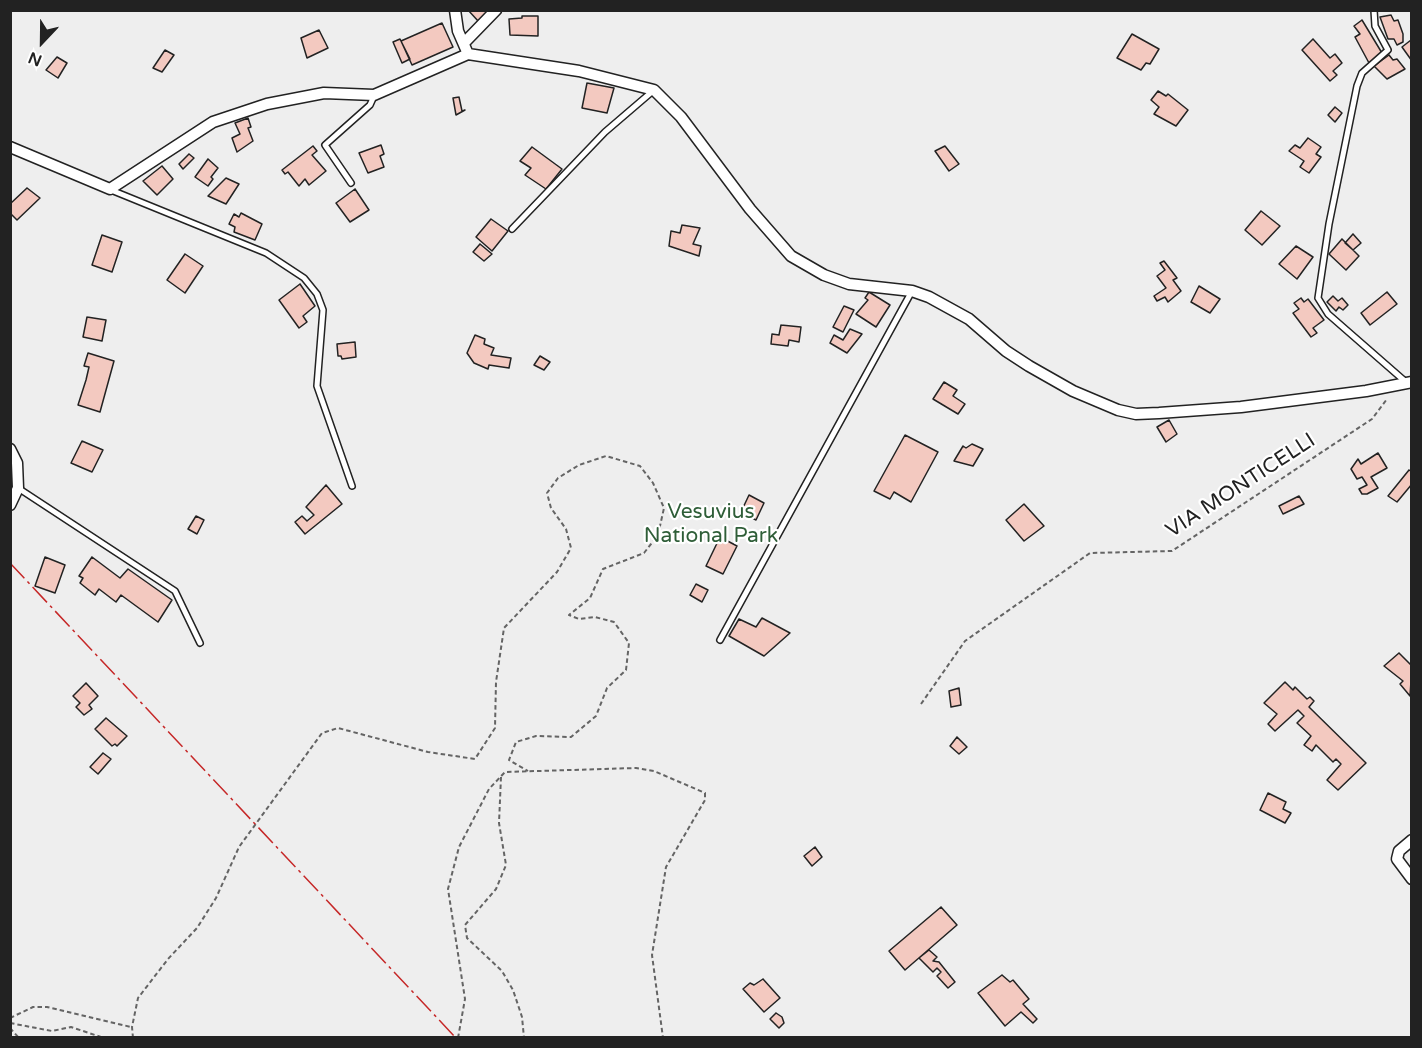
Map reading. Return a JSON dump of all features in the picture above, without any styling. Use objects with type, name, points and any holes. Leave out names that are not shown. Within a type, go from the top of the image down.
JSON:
[{"type":"street","points":[[455,10],[458,31],[468,54]]},
{"type":"street","points":[[464,43],[496,10]]},
{"type":"street","points":[[10,147],[110,189],[213,122],[267,104],[324,93],[374,95],[468,54],[579,71],[654,90],[681,117],[750,209],[792,256],[824,275],[849,284],[912,291],[929,297],[969,319],[1006,351],[1052,379],[1094,400],[1136,414],[1241,406],[1410,383]]},
{"type":"street","points":[[10,449],[17,463],[18,488],[10,505]]},
{"type":"street","points":[[1412,840],[1399,851],[1397,859],[1412,879]]},
{"type":"lane","points":[[1374,10],[1375,26],[1388,50],[1362,73],[1357,86],[1329,224],[1318,298],[1328,314],[1410,383]]},
{"type":"lane","points":[[512,229],[605,132],[654,90]]},
{"type":"lane","points":[[351,183],[325,145],[370,105],[374,95]]},
{"type":"lane","points":[[110,189],[266,253],[304,278],[317,294],[323,310],[317,386],[352,486]]},
{"type":"lane","points":[[720,640],[912,291]]},
{"type":"lane","points":[[18,488],[175,591],[200,643]]},
{"type":"path","name":"VIA MONTICELLI","points":[[921,704],[965,641],[1090,553],[1172,551],[1371,419],[1396,386]]},
{"type":"path","points":[[133,1038],[132,1027],[138,998],[168,959],[197,928],[216,898],[239,847],[322,733],[338,728],[428,752],[475,759],[495,728],[496,682],[504,628],[557,572],[571,548],[566,530],[551,508],[546,493],[558,478],[579,465],[606,456],[640,466],[654,483],[664,508],[658,535],[644,553],[603,569],[590,598],[569,615],[579,619],[595,617],[614,622],[629,643],[626,670],[608,687],[596,716],[571,737],[536,736],[516,742],[508,760],[528,771]]},
{"type":"path","points":[[458,1038],[465,999],[447,889],[459,846],[489,789],[505,772],[636,768],[654,771],[705,793],[705,800],[666,867],[652,955],[663,1038]]},
{"type":"path","points":[[501,777],[499,823],[506,866],[496,889],[465,925],[467,938],[502,971],[513,990],[522,1017],[524,1038]]},
{"type":"path","points":[[10,1018],[33,1006],[48,1007],[132,1027]]},
{"type":"path","points":[[10,1023],[52,1031],[71,1027],[104,1038]]},
{"type":"path","points":[[10,1028],[19,1038]]},
{"type":"green space","name":"Vesuvius National Park","points":[[10,11],[1411,11],[1411,1037],[11,1037]]},
{"type":"building","points":[[468,10],[490,10],[479,22]]},
{"type":"building","points":[[1391,15],[1394,21],[1398,20],[1403,34],[1403,42],[1397,45],[1394,39],[1388,39],[1380,17]]},
{"type":"building","points":[[522,16],[538,16],[538,36],[510,35],[509,19],[522,18]]},
{"type":"building","points":[[1362,20],[1382,53],[1369,63],[1355,37],[1360,34],[1354,26]]},
{"type":"building","points":[[442,23],[453,47],[412,65],[401,41]]},
{"type":"building","points":[[319,30],[328,48],[307,58],[301,38]]},
{"type":"building","points":[[1132,34],[1159,49],[1150,64],[1146,63],[1141,70],[1117,58]]},
{"type":"building","points":[[400,39],[410,59],[402,63],[393,42]]},
{"type":"building","points":[[1313,39],[1330,58],[1335,54],[1342,63],[1333,71],[1337,75],[1330,81],[1302,50]]},
{"type":"building","points":[[1412,41],[1412,61],[1402,47]]},
{"type":"building","points":[[165,50],[174,55],[162,72],[153,68]]},
{"type":"building","points":[[1389,55],[1393,60],[1397,59],[1405,69],[1387,79],[1374,66]]},
{"type":"building","points":[[57,57],[67,63],[58,78],[46,70]]},
{"type":"building","points":[[587,83],[614,88],[607,113],[582,108]]},
{"type":"building","points":[[1158,91],[1166,96],[1168,94],[1188,110],[1176,126],[1154,114],[1159,107],[1151,100]]},
{"type":"building","points":[[459,97],[462,111],[465,110],[456,115],[453,98]]},
{"type":"building","points":[[1335,107],[1342,113],[1335,122],[1328,115]]},
{"type":"building","points":[[248,118],[251,127],[248,128],[253,141],[237,152],[232,138],[240,134],[235,123]]},
{"type":"building","points":[[1308,138],[1321,147],[1316,154],[1321,157],[1309,173],[1300,167],[1304,161],[1289,151],[1295,145],[1300,148]]},
{"type":"building","points":[[381,145],[384,154],[380,156],[384,167],[368,173],[359,153]]},
{"type":"building","points":[[313,146],[317,151],[312,155],[326,171],[309,185],[305,179],[299,186],[288,172],[285,174],[282,170]]},
{"type":"building","points":[[945,146],[959,164],[949,171],[935,151]]},
{"type":"building","points":[[532,147],[562,169],[546,189],[525,175],[531,168],[520,161]]},
{"type":"building","points":[[189,154],[194,158],[183,169],[179,164]]},
{"type":"building","points":[[208,159],[218,168],[208,186],[195,177]]},
{"type":"building","points":[[162,166],[173,179],[157,195],[143,181]]},
{"type":"building","points":[[226,178],[239,184],[226,204],[208,196]]},
{"type":"building","points":[[27,188],[40,198],[17,220],[10,213],[10,204]]},
{"type":"building","points":[[355,189],[369,210],[350,222],[336,203]]},
{"type":"building","points":[[1261,211],[1280,226],[1262,245],[1245,230]]},
{"type":"building","points":[[241,213],[262,224],[255,240],[234,232],[235,227],[229,224],[234,214],[239,217]]},
{"type":"building","points":[[491,219],[508,231],[492,251],[476,237]]},
{"type":"building","points":[[682,225],[700,228],[693,244],[701,246],[699,256],[669,246],[671,231],[680,233]]},
{"type":"building","points":[[1353,234],[1361,243],[1353,250],[1345,243]]},
{"type":"building","points":[[102,235],[122,242],[112,272],[92,265]]},
{"type":"building","points":[[1342,239],[1359,256],[1346,270],[1329,254]]},
{"type":"building","points":[[480,244],[492,254],[484,261],[473,252]]},
{"type":"building","points":[[1296,246],[1313,257],[1297,279],[1279,264]]},
{"type":"building","points":[[185,254],[203,266],[185,293],[167,280]]},
{"type":"building","points":[[1164,261],[1177,278],[1173,280],[1181,291],[1168,302],[1165,297],[1157,301],[1154,296],[1166,288],[1157,276],[1165,270],[1160,263]]},
{"type":"building","points":[[300,284],[315,306],[303,316],[307,322],[299,328],[279,300]]},
{"type":"building","points":[[1199,286],[1220,299],[1210,313],[1191,302]]},
{"type":"building","points":[[869,292],[890,305],[876,327],[856,314],[868,300],[865,298]]},
{"type":"building","points":[[1387,292],[1397,304],[1370,325],[1361,313]]},
{"type":"building","points":[[1333,296],[1338,301],[1342,298],[1348,305],[1343,310],[1339,307],[1336,311],[1327,302]]},
{"type":"building","points":[[1301,298],[1304,302],[1308,299],[1324,320],[1313,328],[1317,333],[1311,337],[1293,313],[1299,309],[1294,303]]},
{"type":"building","points":[[844,306],[854,310],[843,332],[833,327]]},
{"type":"building","points":[[87,317],[106,320],[102,341],[83,337]]},
{"type":"building","points":[[781,325],[801,327],[799,342],[789,340],[788,346],[771,344],[772,334],[779,335]]},
{"type":"building","points":[[850,329],[862,334],[847,353],[830,343],[834,335],[843,340]]},
{"type":"building","points":[[475,335],[485,339],[484,344],[494,348],[491,355],[511,358],[509,368],[489,365],[488,369],[474,363],[467,353]]},
{"type":"building","points":[[355,342],[356,357],[342,359],[338,356],[337,344]]},
{"type":"building","points":[[88,353],[114,361],[100,412],[78,405],[89,367],[84,366]]},
{"type":"building","points":[[540,356],[550,362],[544,370],[534,365]]},
{"type":"building","points":[[944,382],[957,390],[953,396],[965,404],[958,414],[933,399]]},
{"type":"building","points":[[1169,420],[1177,434],[1166,442],[1157,427]]},
{"type":"building","points":[[905,435],[938,452],[911,502],[894,492],[890,499],[874,491]]},
{"type":"building","points":[[82,441],[103,450],[92,472],[71,463]]},
{"type":"building","points":[[972,444],[983,449],[973,466],[954,461],[963,446],[966,448]]},
{"type":"building","points":[[1378,453],[1387,468],[1371,477],[1378,488],[1362,494],[1359,489],[1367,485],[1362,477],[1357,479],[1351,469],[1358,459],[1361,464]]},
{"type":"building","points":[[1409,470],[1412,472],[1412,484],[1397,502],[1388,496]]},
{"type":"building","points":[[326,485],[342,504],[305,534],[295,522],[302,516],[307,521],[314,515],[306,507]]},
{"type":"building","points":[[749,495],[764,503],[756,520],[741,512]]},
{"type":"building","points":[[1299,496],[1304,504],[1283,514],[1279,506]]},
{"type":"building","points":[[1024,504],[1044,526],[1024,541],[1006,520]]},
{"type":"building","points":[[196,516],[204,520],[197,534],[188,529]]},
{"type":"building","points":[[720,537],[737,546],[723,574],[706,566]]},
{"type":"building","points":[[45,557],[65,565],[55,593],[35,586]]},
{"type":"building","points":[[92,557],[120,578],[128,569],[172,600],[158,622],[121,595],[116,602],[99,589],[95,595],[80,583],[83,578],[79,576]]},
{"type":"building","points":[[696,584],[708,590],[702,602],[690,595]]},
{"type":"building","points":[[762,618],[790,633],[764,656],[729,636],[739,619],[756,627]]},
{"type":"building","points":[[1399,653],[1412,666],[1410,696],[1400,684],[1403,681],[1384,666]]},
{"type":"building","points":[[1285,682],[1293,690],[1295,687],[1307,699],[1310,697],[1314,701],[1309,707],[1366,763],[1338,790],[1327,780],[1341,764],[1336,759],[1333,762],[1316,745],[1312,751],[1304,745],[1311,736],[1297,723],[1304,716],[1298,710],[1275,731],[1268,724],[1277,714],[1264,703]]},
{"type":"building","points":[[86,683],[98,696],[89,705],[92,709],[84,715],[76,707],[80,703],[73,696]]},
{"type":"building","points":[[959,688],[961,705],[951,707],[949,691]]},
{"type":"building","points":[[106,718],[127,736],[117,746],[115,744],[112,746],[95,729]]},
{"type":"building","points":[[957,737],[967,747],[959,754],[950,746]]},
{"type":"building","points":[[103,753],[111,759],[98,774],[90,767]]},
{"type":"building","points":[[1268,793],[1286,802],[1283,809],[1291,813],[1285,823],[1260,810]]},
{"type":"building","points":[[815,847],[822,857],[812,866],[804,856]]},
{"type":"building","points":[[941,907],[957,925],[905,970],[889,951]]},
{"type":"building","points":[[929,950],[937,957],[933,961],[939,962],[955,982],[948,988],[937,976],[941,972],[937,968],[933,972],[919,958]]},
{"type":"building","points":[[1002,975],[1010,982],[1013,980],[1029,999],[1023,1004],[1037,1019],[1033,1023],[1021,1012],[1005,1026],[978,993]]},
{"type":"building","points":[[763,979],[780,998],[764,1012],[743,989],[750,983],[754,985]]},
{"type":"building","points":[[776,1013],[782,1017],[784,1023],[779,1028],[770,1019]]},
{"type":"power","points":[[10,563],[456,1038]]}]
